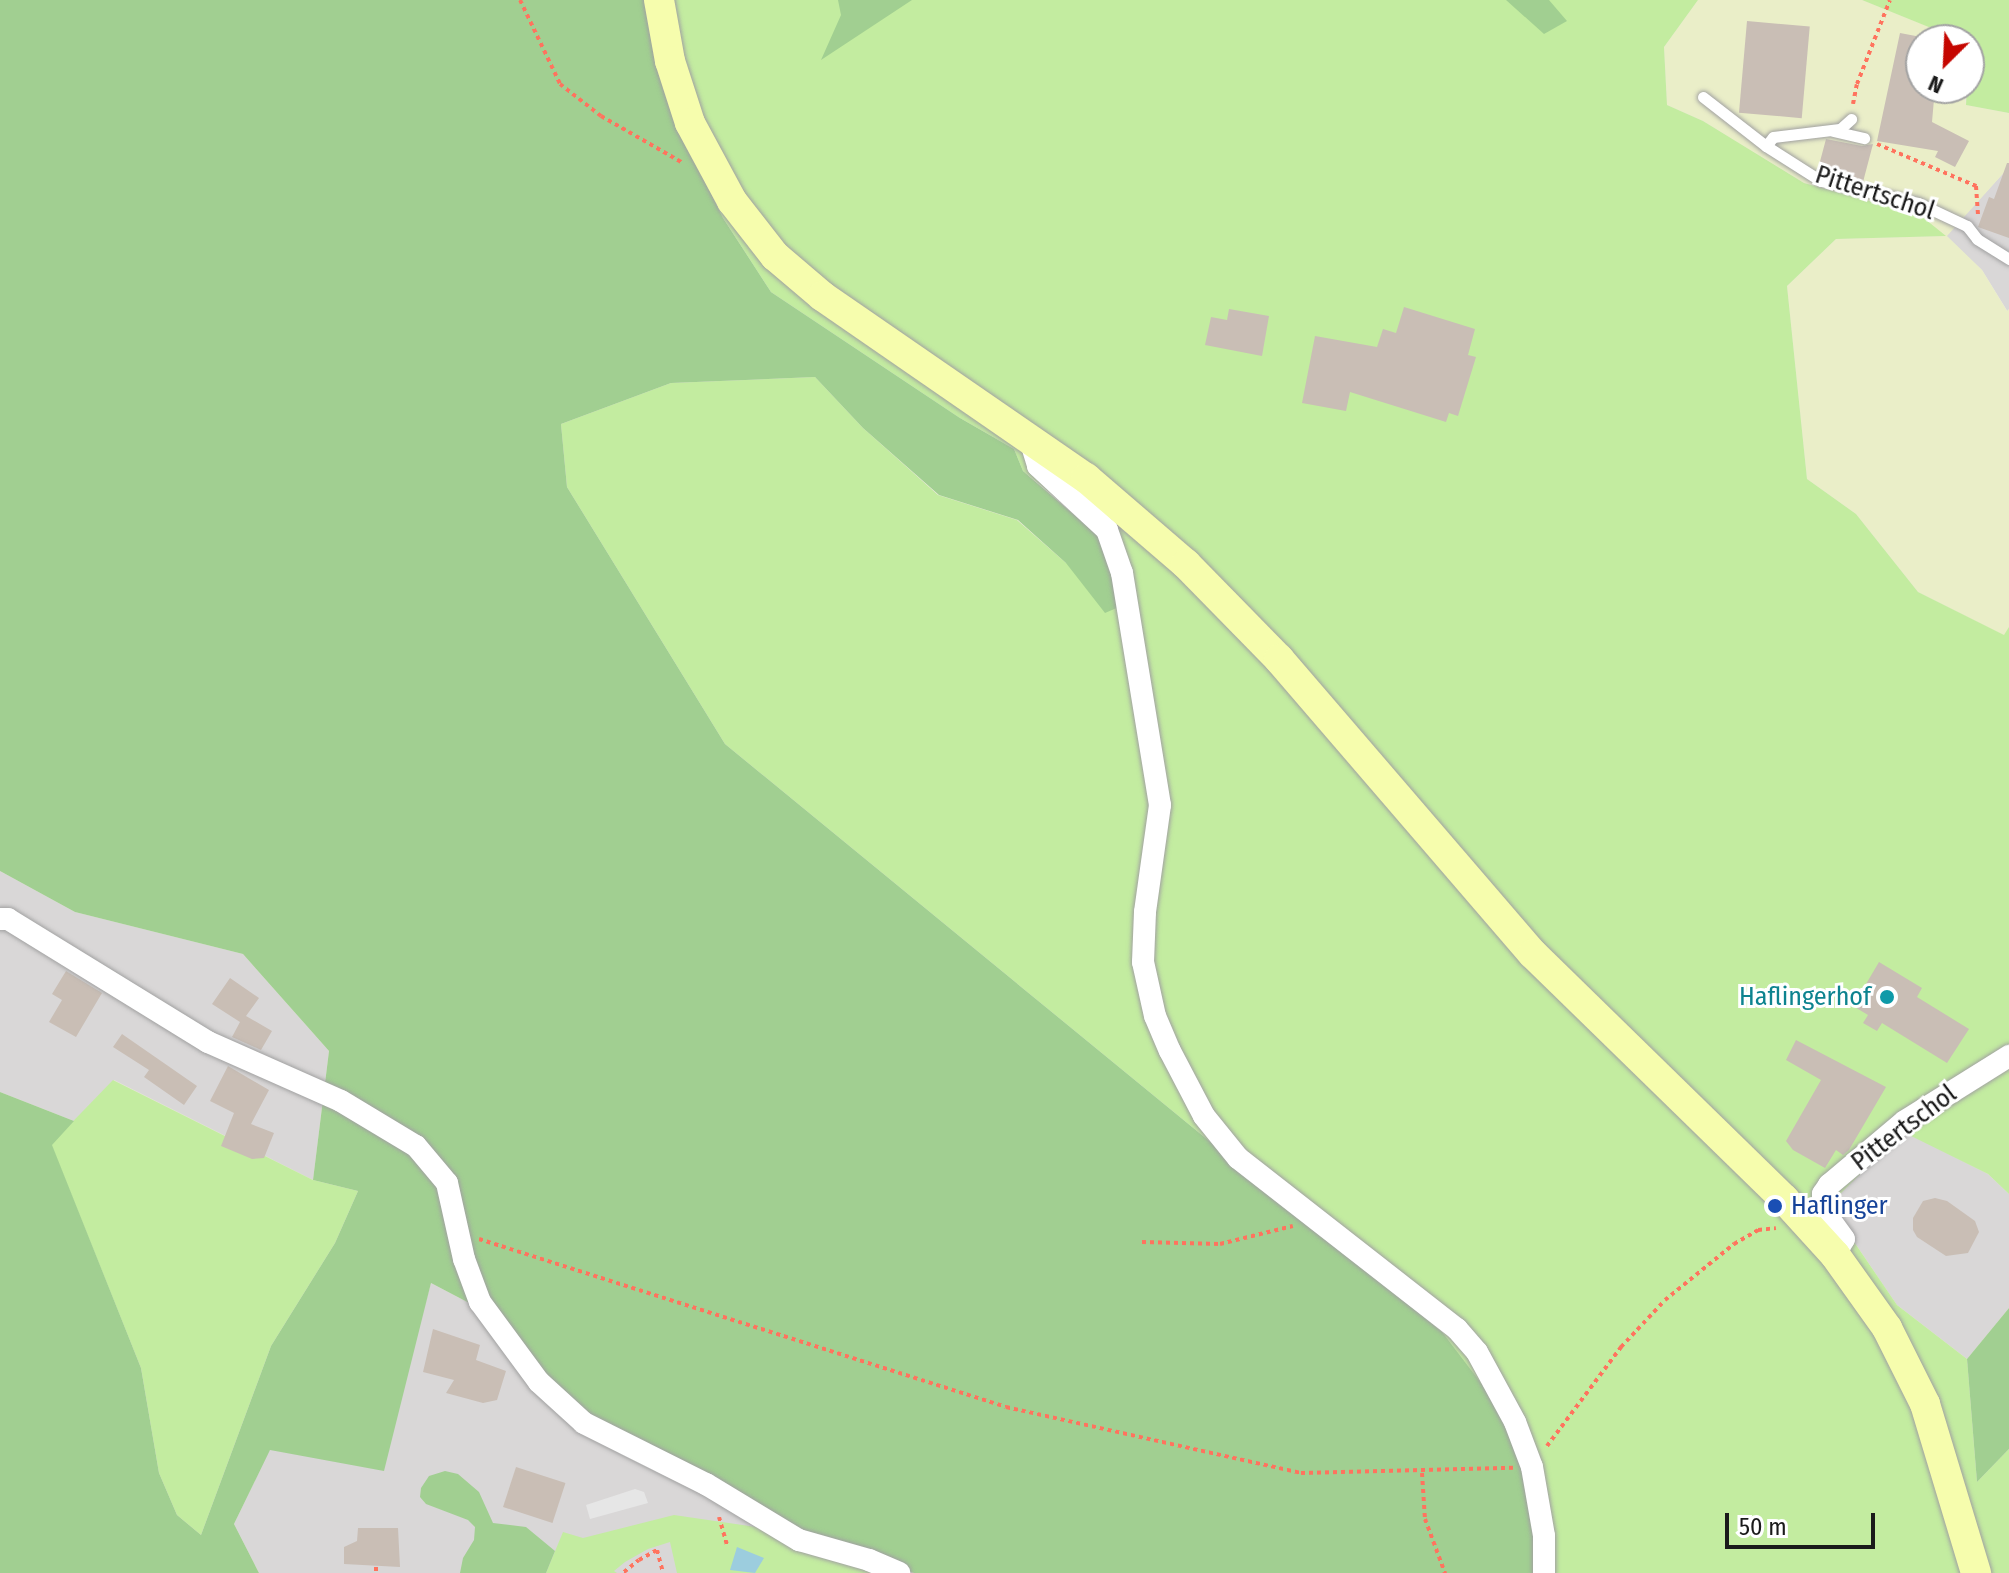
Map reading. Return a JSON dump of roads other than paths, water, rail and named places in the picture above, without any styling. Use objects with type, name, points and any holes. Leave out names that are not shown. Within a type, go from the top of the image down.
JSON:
[{"type":"main road","points":[[659,0],[670,61],[690,123],[732,201],[775,256],[822,296],[1029,436],[1153,535],[1239,615],[1533,954],[1811,1228],[1844,1266],[1887,1328],[1925,1404],[1976,1573]]},
{"type":"street","points":[[1029,436],[1038,466],[1107,530],[1122,573],[1160,805],[1145,912],[1143,962],[1155,1016],[1187,1084],[1216,1133],[1253,1172],[1419,1299],[1467,1340],[1493,1378],[1532,1467],[1544,1536],[1544,1573]]},
{"type":"street","points":[[0,919],[8,919],[208,1042],[341,1101],[416,1146],[447,1183],[464,1259],[480,1302],[539,1382],[568,1412],[604,1434],[706,1484],[799,1540],[869,1560],[899,1573]]},
{"type":"street","name":"Pittertschol","points":[[1844,1266],[1844,1239],[1823,1210],[1823,1194],[1829,1185],[1905,1121],[2009,1056]]},
{"type":"lane","name":"Pittertschol","points":[[1703,97],[1766,146],[1821,181],[1918,203],[1967,226],[1974,235],[2009,259]]},
{"type":"lane","points":[[1833,131],[1851,119]]},
{"type":"lane","points":[[1766,146],[1773,137],[1833,131],[1864,138]]},
{"type":"water","points":[[737,1547],[764,1558],[755,1573],[730,1570]]},
{"type":"place","name":"Haflingerhof","points":[[1887,997]]},
{"type":"place","name":"Haflinger","points":[[1775,1206]]}]
